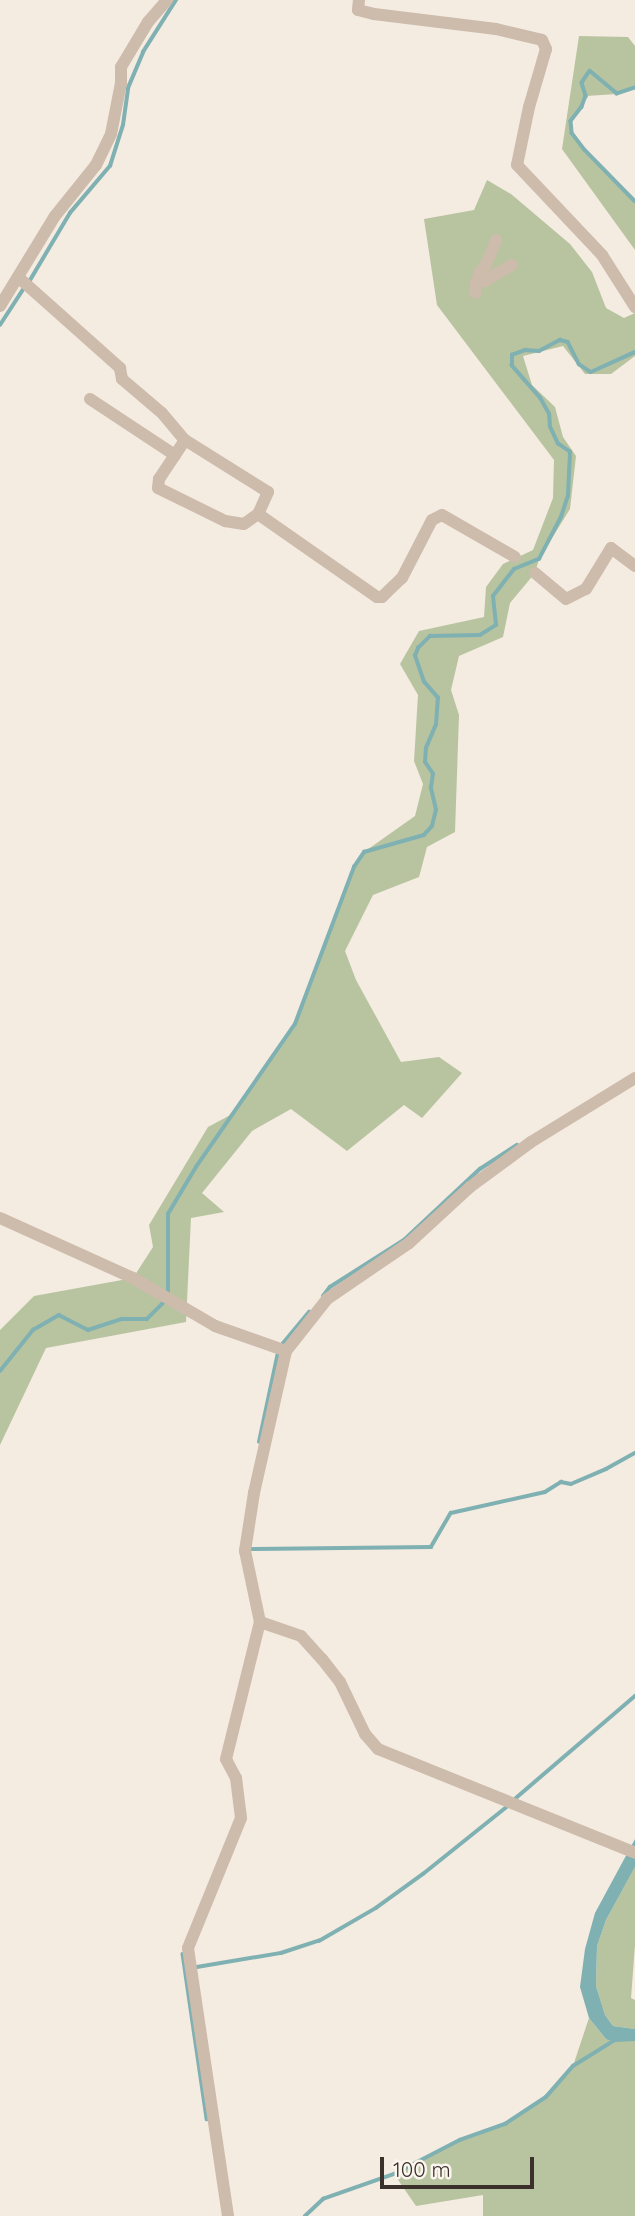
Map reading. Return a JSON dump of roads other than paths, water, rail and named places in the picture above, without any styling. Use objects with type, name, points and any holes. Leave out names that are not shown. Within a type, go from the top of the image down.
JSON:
[{"type":"street","points":[[0,306],[55,216],[96,165],[111,134],[121,83],[121,67],[148,22],[167,0]]},
{"type":"street","points":[[359,0],[358,10],[373,14],[417,17],[428,23],[496,29],[542,40],[546,49],[528,107],[517,165],[602,255],[635,307]]},
{"type":"street","points":[[496,240],[475,287],[512,265]]},
{"type":"street","points":[[18,277],[120,368],[122,379],[162,413],[185,440],[268,492],[258,514],[244,524],[225,521],[158,488],[159,478],[185,440]]},
{"type":"street","points":[[90,399],[175,455]]},
{"type":"street","points":[[258,514],[377,597],[382,597],[402,578],[432,520],[442,515],[515,557]]},
{"type":"street","points":[[535,573],[566,599],[586,589],[611,548],[635,566]]},
{"type":"street","points":[[228,2216],[188,1948],[241,1818],[236,1778],[226,1759],[260,1622],[245,1551],[254,1493],[286,1351],[327,1299],[409,1243],[470,1187],[531,1142],[635,1078]]},
{"type":"street","points":[[0,1218],[133,1278],[215,1326],[286,1351]]},
{"type":"street","points":[[260,1622],[301,1636],[340,1682],[365,1734],[377,1749],[550,1816],[607,1843],[630,1849]]},
{"type":"water","points":[[635,1839],[635,1867],[606,1920],[597,1946],[596,1986],[605,2015],[613,2026],[635,2029],[635,2041],[615,2042],[606,2039],[589,2018],[580,1987],[585,1949],[595,1913]]},
{"type":"waterway","points":[[29,282],[70,213],[110,166],[123,125],[128,88],[143,52],[176,0]]},
{"type":"waterway","points":[[635,88],[617,94],[590,71],[582,83],[586,96],[582,107],[571,121],[572,133],[585,150],[635,201]]},
{"type":"waterway","points":[[0,325],[24,288]]},
{"type":"waterway","points":[[168,1294],[168,1214],[196,1167],[295,1024],[354,867],[364,852],[424,835],[432,826],[436,810],[431,788],[433,774],[425,762],[426,748],[436,725],[438,698],[424,682],[415,656],[418,648],[430,636],[480,635],[496,625],[493,596],[514,569],[539,559],[561,517],[568,496],[570,452],[558,444],[550,427],[549,414],[540,398],[512,366],[512,355],[525,350],[539,351],[560,340],[568,342],[579,364],[591,372],[635,352]]},
{"type":"waterway","points":[[323,1296],[330,1287],[404,1240],[480,1169],[517,1145]]},
{"type":"waterway","points":[[0,1371],[33,1330],[59,1315],[88,1330],[122,1319],[147,1319],[165,1301]]},
{"type":"waterway","points":[[259,1442],[279,1348],[309,1312]]},
{"type":"waterway","points":[[251,1549],[431,1547],[451,1513],[545,1492],[561,1482],[571,1484],[635,1453]]},
{"type":"waterway","points":[[516,1798],[635,1696]]},
{"type":"waterway","points":[[197,1967],[281,1953],[319,1941],[376,1908],[508,1806]]},
{"type":"waterway","points":[[183,1954],[207,2119]]},
{"type":"waterway","points":[[305,2216],[323,2199],[394,2174],[460,2140],[505,2124],[546,2097],[573,2066],[615,2040]]}]
